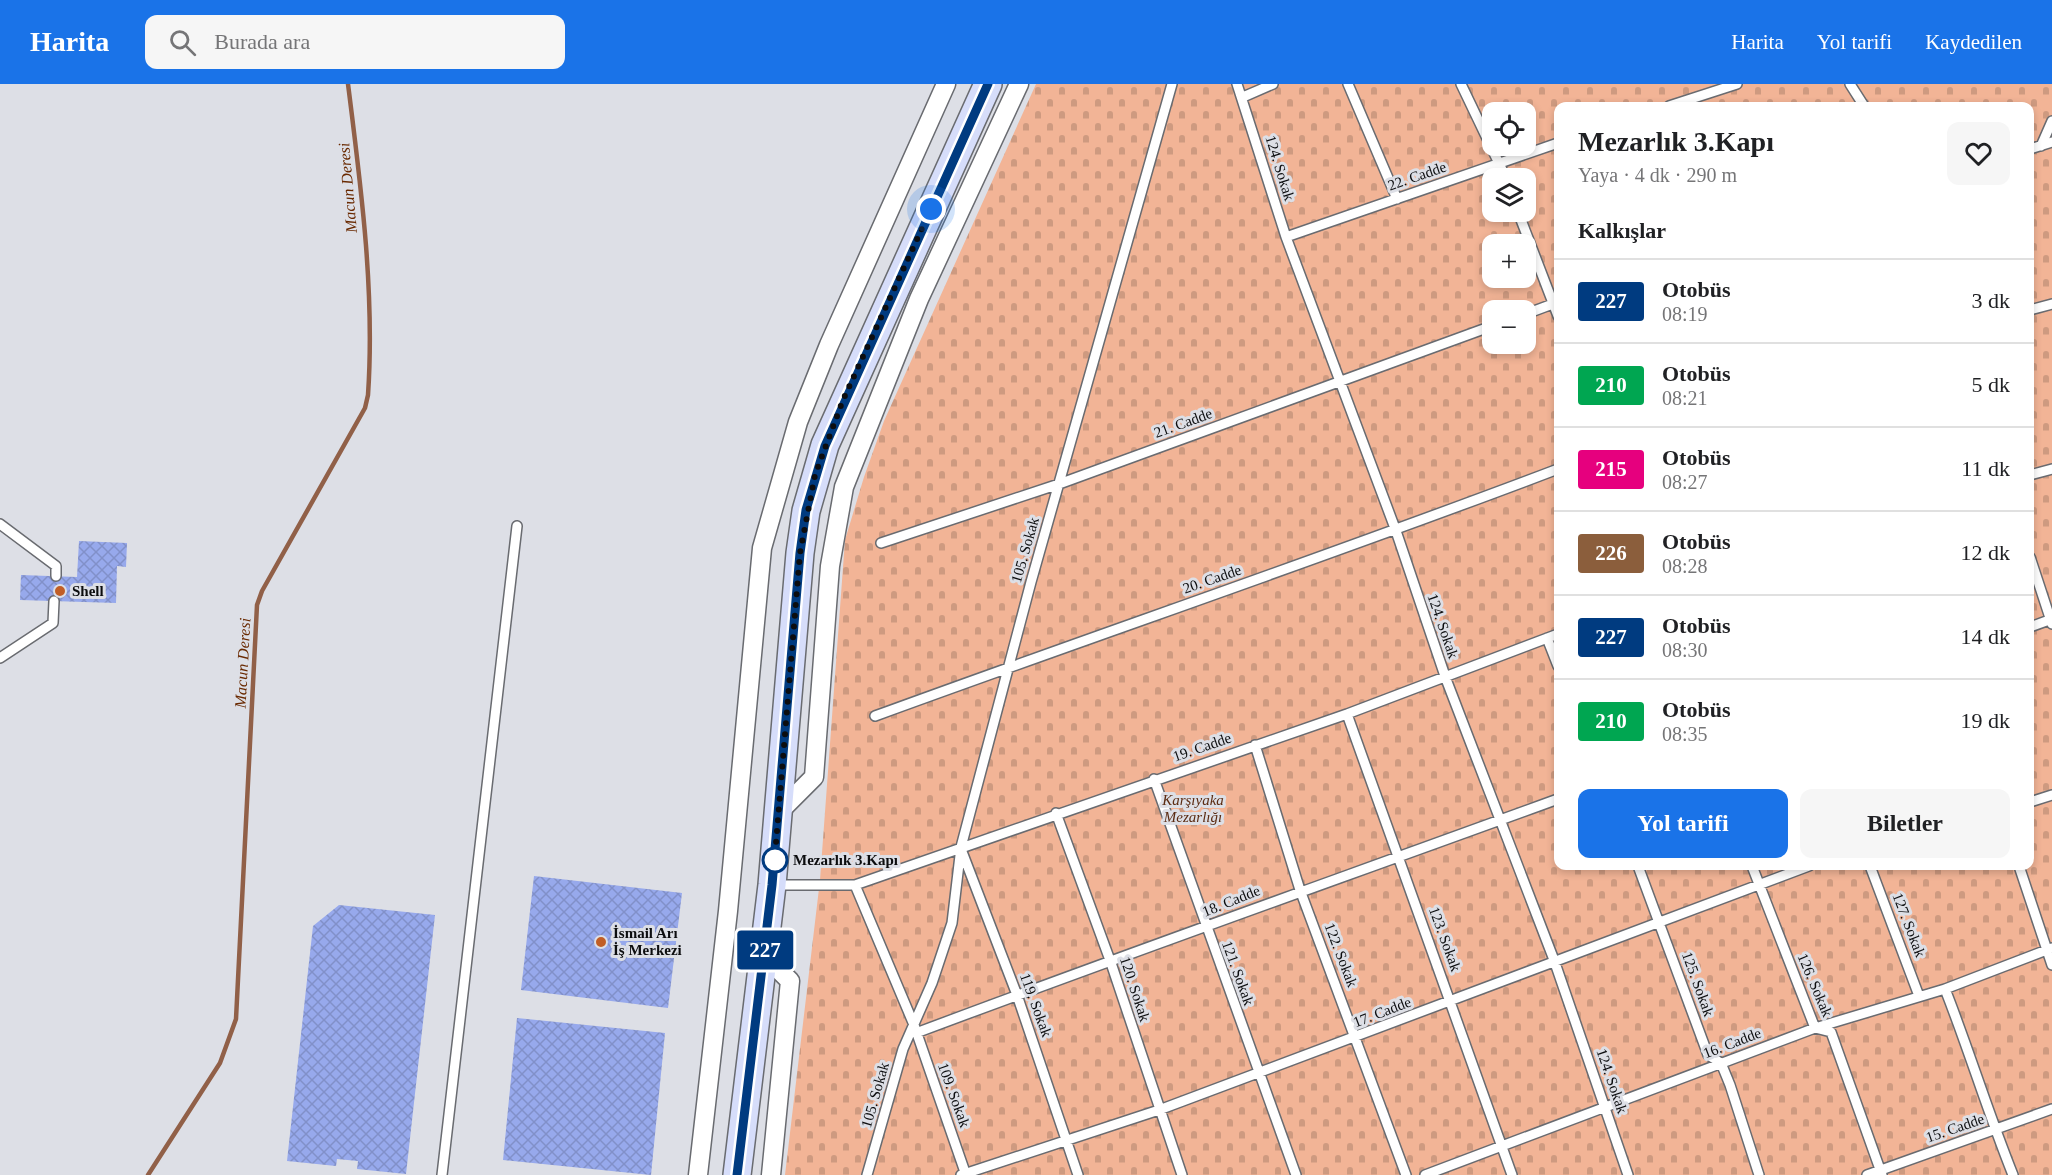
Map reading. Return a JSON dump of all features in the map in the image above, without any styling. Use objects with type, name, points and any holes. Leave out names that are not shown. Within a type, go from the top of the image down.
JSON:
[{"type":"main road","points":[[737,1175],[772,885],[800,553],[815,475],[843,400],[988,84]]},
{"type":"street","points":[[698,1175],[728,911],[762,548],[803,411],[829,345],[946,84]]},
{"type":"street","points":[[779,812],[814,777],[830,566],[844,487],[919,299],[1019,84]]},
{"type":"street","points":[[764,955],[790,981],[771,1175]]},
{"type":"lane","name":"105. Sokak","points":[[867,1175],[903,1049],[915,1029],[952,923],[960,847],[1172,84]]},
{"type":"lane","name":"124. Sokak","points":[[1237,84],[1286,237],[1339,384],[1396,531],[1446,679],[1554,960],[1628,1175]]},
{"type":"lane","points":[[1243,97],[1273,84]]},
{"type":"lane","points":[[1348,84],[1397,199]]},
{"type":"lane","points":[[1461,84],[1500,168]]},
{"type":"lane","points":[[1850,84],[1861,102]]},
{"type":"lane","points":[[1681,102],[1730,85]]},
{"type":"lane","points":[[2041,146],[2052,121]]},
{"type":"lane","points":[[2034,148],[2052,142]]},
{"type":"lane","name":"22. Cadde","points":[[1286,237],[1554,144]]},
{"type":"lane","points":[[1522,222],[1554,297]]},
{"type":"lane","points":[[1536,310],[1554,303]]},
{"type":"lane","points":[[2034,309],[2052,304]]},
{"type":"lane","name":"21. Cadde","points":[[881,543],[1059,484],[1339,384],[1482,330]]},
{"type":"lane","points":[[2034,475],[2052,470]]},
{"type":"lane","name":"20. Cadde","points":[[875,716],[1396,531],[1554,471]]},
{"type":"lane","points":[[0,524],[57,566],[56,576]]},
{"type":"lane","points":[[442,1175],[517,526]]},
{"type":"lane","points":[[2034,569],[2052,621],[2034,626]]},
{"type":"lane","points":[[0,658],[53,623],[54,601]]},
{"type":"lane","name":"19. Cadde","points":[[772,885],[855,885],[1056,813],[1446,679],[1554,635]]},
{"type":"lane","points":[[1547,638],[1554,656]]},
{"type":"lane","name":"123. Sokak","points":[[1347,714],[1512,1175]]},
{"type":"lane","name":"122. Sokak","points":[[1255,745],[1300,890],[1357,1037],[1406,1175]]},
{"type":"lane","name":"121. Sokak","points":[[1154,779],[1182,850],[1206,928],[1296,1175]]},
{"type":"lane","points":[[2034,801],[2052,795]]},
{"type":"lane","name":"18. Cadde","points":[[915,1029],[1111,963],[1300,890],[1554,800]]},
{"type":"lane","name":"120. Sokak","points":[[1056,813],[1111,963],[1182,1175]]},
{"type":"lane","name":"119. Sokak","points":[[960,847],[1017,995],[1078,1175]]},
{"type":"lane","name":"125. Sokak","points":[[1640,870],[1708,1055],[1721,1063],[1759,1175]]},
{"type":"lane","name":"126. Sokak","points":[[1753,870],[1815,1028],[1831,1032],[1881,1173]]},
{"type":"lane","name":"17. Cadde","points":[[964,1174],[1066,1138],[1159,1110],[1258,1074],[1554,960],[1798,870]]},
{"type":"lane","name":"127. Sokak","points":[[1872,870],[1919,996]]},
{"type":"lane","points":[[2020,870],[2049,949],[2052,965]]},
{"type":"lane","points":[[855,885],[915,1029]]},
{"type":"lane","name":"16. Cadde","points":[[1425,1175],[1815,1028],[1945,989],[2049,949]]},
{"type":"lane","points":[[1945,989],[1973,1058],[1995,1130],[2013,1175]]},
{"type":"lane","name":"109. Sokak","points":[[915,1029],[964,1174]]},
{"type":"lane","name":"15. Cadde","points":[[1867,1175],[1881,1173],[2052,1108]]},
{"type":"green space","name":"Karşıyaka Mezarlığı","points":[[1036,84],[2052,84],[2052,1175],[785,1175],[820,880],[845,540],[884,421]]},
{"type":"building","points":[[79,541],[127,543],[126,567],[117,566],[116,603],[20,600],[21,575],[77,577]]},
{"type":"building","name":"İsmail Arı İş Merkezi","points":[[534,876],[682,893],[668,1008],[521,990]]},
{"type":"building","points":[[339,905],[435,915],[406,1174],[357,1169],[358,1161],[337,1159],[336,1166],[287,1161],[313,926]]},
{"type":"building","points":[[517,1018],[665,1033],[651,1175],[503,1160]]},
{"type":"waterway","name":"Macun Deresi","points":[[148,1175],[220,1063],[236,1019],[257,605],[262,591],[365,408],[368,395],[370,317],[366,240],[348,84]]},
{"type":"bus line","name":"227","points":[[737,1175],[772,885],[800,553],[806,510],[815,475],[843,400],[988,84]]},
{"type":"place","name":"Shell","points":[[60,591]]},
{"type":"place","name":"Mezarlık 3.Kapı","points":[[775,860]]},
{"type":"place","name":"İsmail Arı İş Merkezi","points":[[601,942]]},
{"type":"route","points":[[775,860],[774,867],[800,553],[806,510],[815,475],[843,400],[931,209]]}]
